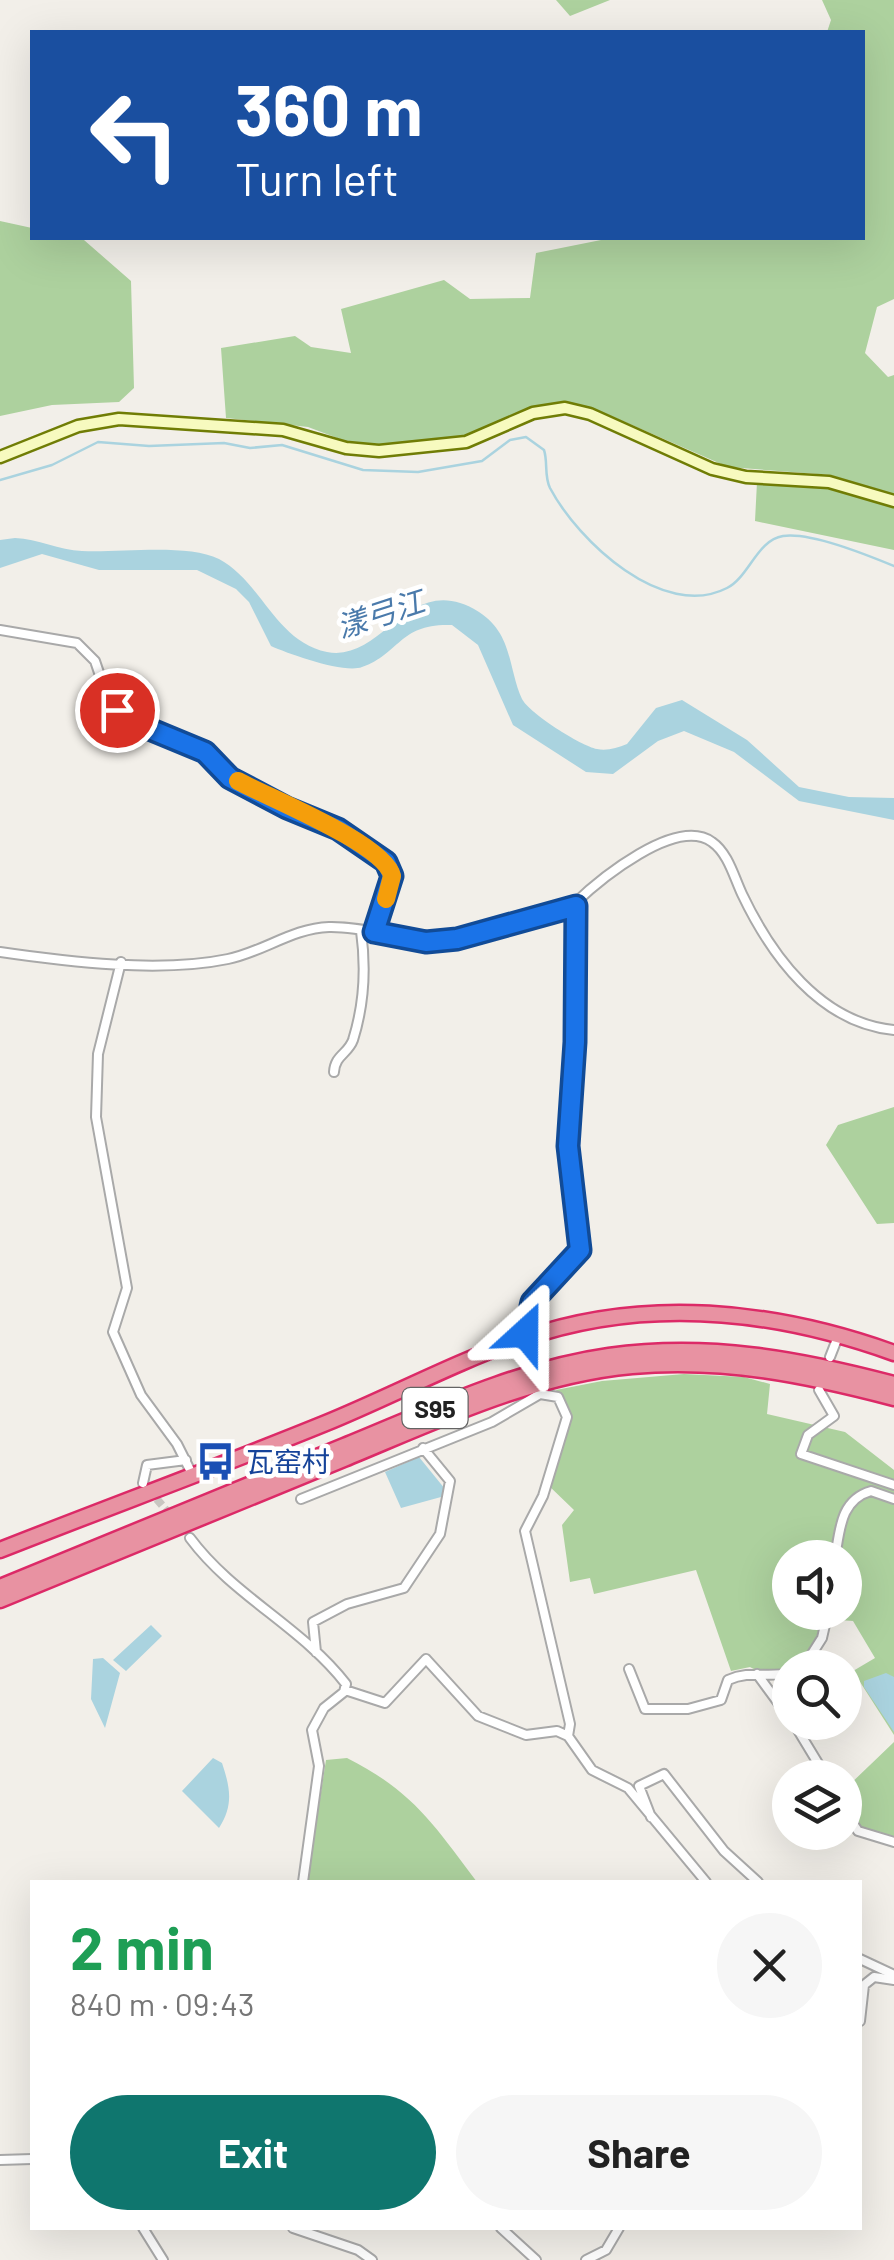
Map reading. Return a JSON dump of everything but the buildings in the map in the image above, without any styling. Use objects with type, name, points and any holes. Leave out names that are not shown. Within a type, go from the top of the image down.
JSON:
[{"type":"highway","points":[[0,1550],[193,1476],[527,1337],[588,1322],[684,1312],[766,1318],[839,1334],[894,1353]]},
{"type":"highway","name":"S95","points":[[0,1587],[436,1408],[578,1362],[658,1352],[738,1352],[816,1364],[894,1384]]},
{"type":"highway","name":"S95","points":[[0,1600],[438,1421],[580,1374],[632,1366],[738,1365],[788,1372],[894,1398]]},
{"type":"main road","points":[[0,458],[78,426],[119,419],[284,430],[346,448],[379,452],[466,442],[533,413],[565,408],[590,414],[726,473],[830,482],[894,500]]},
{"type":"street","points":[[0,630],[74,642],[95,661],[117,710],[147,728],[205,752],[230,778],[338,829],[386,862],[392,876],[374,932]]},
{"type":"street","points":[[0,952],[199,964],[246,955],[304,931],[330,927],[426,942],[457,939],[574,904],[608,871],[685,836],[707,839],[724,855],[766,942],[785,968],[844,1014],[868,1026],[894,1030]]},
{"type":"street","points":[[527,1337],[525,1318],[532,1302],[580,1250],[568,1146],[575,1042],[574,904]]},
{"type":"street","points":[[334,1072],[336,1058],[352,1045],[356,1026],[364,971],[361,931]]},
{"type":"street","points":[[121,962],[98,1054],[96,1117],[127,1288],[112,1332],[141,1395],[193,1476]]},
{"type":"street","points":[[830,1357],[839,1334]]},
{"type":"street","points":[[818,1390],[834,1416],[808,1435],[801,1454],[894,1485]]},
{"type":"street","points":[[302,1499],[496,1420],[540,1394],[556,1396],[566,1417],[543,1496],[525,1531],[570,1724],[568,1736]]},
{"type":"street","points":[[316,1652],[313,1622],[347,1604],[404,1588],[437,1540],[450,1481],[423,1448]]},
{"type":"street","points":[[143,1483],[142,1470],[149,1464],[186,1460]]},
{"type":"street","points":[[839,1540],[849,1504],[871,1491],[894,1499]]},
{"type":"street","points":[[190,1538],[229,1581],[316,1652],[345,1682],[346,1690]]},
{"type":"street","points":[[346,1690],[385,1703],[426,1659],[478,1716],[526,1735],[558,1731],[568,1736],[592,1770],[621,1782],[704,1880]]},
{"type":"street","points":[[630,1669],[645,1709],[688,1709],[721,1700],[728,1680],[757,1674],[772,1678]]},
{"type":"street","points":[[757,1674],[772,1694]]},
{"type":"street","points":[[303,1880],[319,1766],[312,1730],[324,1708],[346,1690]]},
{"type":"street","points":[[651,1817],[639,1786],[664,1774],[724,1851],[756,1880]]},
{"type":"street","points":[[862,1832],[894,1842]]},
{"type":"street","points":[[862,1961],[894,1977]]},
{"type":"street","points":[[862,2004],[864,1985],[874,1977],[894,1977]]},
{"type":"street","points":[[0,2160],[30,2159]]},
{"type":"street","points":[[144,2230],[164,2260]]},
{"type":"street","points":[[299,2230],[358,2250],[372,2260]]},
{"type":"street","points":[[503,2230],[536,2260]]},
{"type":"street","points":[[586,2260],[607,2256],[618,2230]]},
{"type":"green space","points":[[556,0],[610,0],[570,16]]},
{"type":"green space","points":[[822,0],[894,0],[894,299],[877,307],[865,353],[888,377],[894,375],[894,494],[830,475],[728,467],[593,408],[565,402],[531,408],[465,436],[379,445],[348,442],[308,427],[226,418],[221,348],[295,336],[311,347],[351,353],[341,309],[444,280],[470,299],[530,298],[536,253],[601,240],[865,240],[865,30],[828,30],[831,20]]},
{"type":"green space","points":[[0,221],[30,228],[30,240],[84,240],[131,281],[134,388],[119,402],[52,405],[0,416]]},
{"type":"green space","points":[[757,482],[829,486],[894,506],[894,550],[755,521]]},
{"type":"green space","points":[[894,1107],[894,1223],[877,1224],[826,1145],[838,1125]]},
{"type":"green space","points":[[684,1374],[744,1377],[770,1384],[767,1414],[845,1432],[894,1470],[894,1735],[862,1685],[862,1666],[875,1658],[858,1630],[862,1630],[862,1540],[772,1540],[772,1630],[821,1630],[811,1650],[772,1650],[772,1672],[763,1674],[750,1667],[731,1671],[696,1570],[594,1594],[590,1578],[570,1582],[562,1525],[574,1510],[547,1484],[569,1421],[570,1410],[556,1390],[602,1381]]},
{"type":"green space","points":[[894,1742],[894,1837],[862,1828],[862,1773]]},
{"type":"green space","points":[[347,1758],[389,1783],[421,1811],[475,1880],[307,1880],[326,1760]]},
{"type":"water","points":[[15,538],[73,550],[189,551],[219,559],[247,582],[294,636],[327,652],[347,652],[365,644],[415,608],[434,601],[455,602],[479,612],[498,631],[527,705],[589,747],[601,750],[627,744],[656,708],[682,700],[747,740],[799,787],[849,797],[894,798],[894,820],[799,801],[734,752],[684,731],[658,741],[613,774],[586,772],[513,725],[478,645],[452,625],[421,629],[362,667],[330,666],[271,646],[249,602],[236,589],[197,570],[99,570],[42,554],[0,568],[0,540]]},
{"type":"water","points":[[419,1457],[445,1489],[441,1497],[401,1508],[385,1472]]},
{"type":"water","points":[[151,1625],[162,1636],[126,1671],[113,1660]]},
{"type":"water","points":[[103,1658],[120,1673],[105,1728],[91,1699],[93,1659]]},
{"type":"water","points":[[886,1673],[894,1677],[894,1732],[864,1687],[864,1681]]},
{"type":"water","points":[[213,1758],[222,1763],[229,1788],[227,1812],[219,1828],[182,1791]]},
{"type":"waterway","points":[[0,480],[52,465],[98,442],[149,446],[224,443],[250,448],[282,445],[363,470],[418,472],[482,461],[510,440],[526,437],[544,450],[550,488],[580,531],[601,552],[650,585],[676,594],[702,595],[727,588],[766,544],[783,536],[823,541],[894,566]]},
{"type":"tunnel","points":[[149,1490],[190,1538]]},
{"type":"slow traffic","points":[[238,781],[287,808],[338,829],[386,862],[392,876],[386,899]]},
{"type":"place","name":"瓦窑村","points":[[216,1461]]},
{"type":"route","points":[[117,710],[147,728],[205,752],[230,778],[338,829],[386,862],[392,876],[374,932],[426,942],[457,939],[576,906],[575,1042],[568,1146],[570,1190],[580,1250],[579,1256],[532,1302],[525,1318],[525,1333]]},
{"type":"water label","name":"漾弓江","points":[[380,613]]}]
